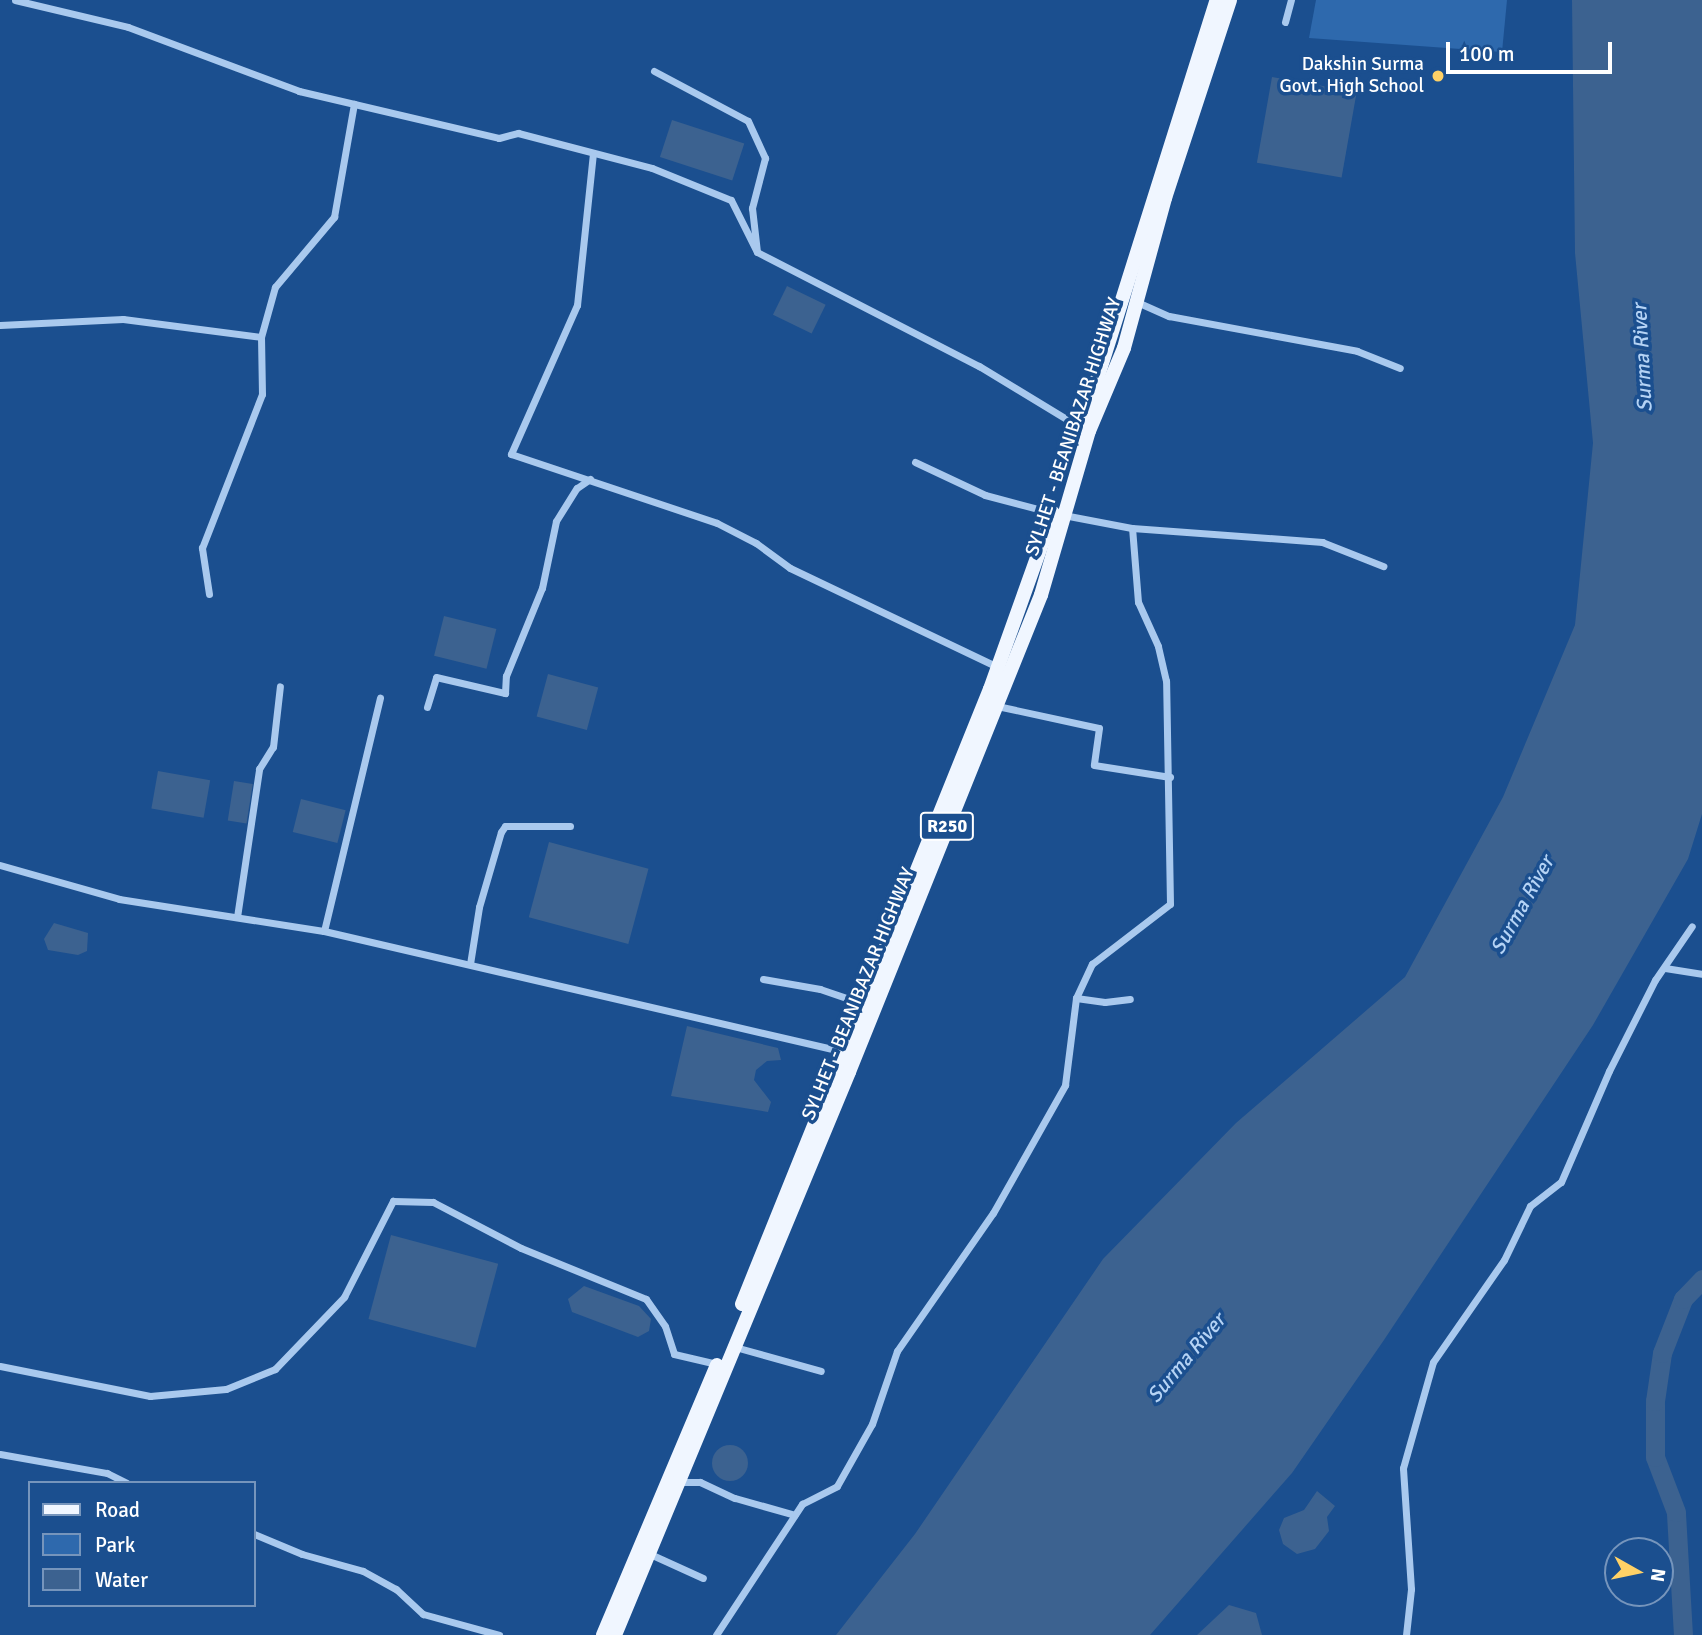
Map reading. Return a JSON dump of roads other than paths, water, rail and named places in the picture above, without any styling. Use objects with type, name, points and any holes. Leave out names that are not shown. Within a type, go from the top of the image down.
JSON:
[{"type":"main road","name":"SYLHET - BEANIBAZAR HIGHWAY","points":[[615,1635],[681,1482],[998,707],[1041,595],[1058,514],[1081,428],[1217,0]]},
{"type":"main road","name":"SYLHET - BEANIBAZAR HIGHWAY","points":[[603,1635],[846,1052],[1058,514],[1136,301],[1230,0]]},
{"type":"street","points":[[15,0],[128,27],[299,91],[499,138],[518,133],[652,168],[731,200],[757,252],[979,366],[1081,428]]},
{"type":"street","points":[[1285,22],[1291,0]]},
{"type":"street","points":[[654,71],[748,121],[765,158],[752,208],[757,252]]},
{"type":"street","points":[[209,594],[202,548],[262,394],[261,337],[275,287],[334,217],[354,104]]},
{"type":"street","points":[[593,153],[577,305],[554,365],[510,449],[516,457],[590,479],[717,523],[756,543],[790,568],[998,667]]},
{"type":"street","points":[[1136,301],[1169,316],[1357,351],[1400,368]]},
{"type":"street","points":[[0,326],[123,319],[261,337]]},
{"type":"street","points":[[915,462],[985,495],[1058,514],[1132,528],[1322,542],[1383,566]]},
{"type":"street","points":[[427,707],[436,677],[505,693],[506,676],[542,588],[556,522],[577,488],[590,479]]},
{"type":"street","points":[[716,1635],[802,1504],[837,1486],[872,1424],[897,1351],[993,1213],[1065,1085],[1076,998],[1092,964],[1170,904],[1170,777],[1166,681],[1158,646],[1138,602],[1132,528]]},
{"type":"street","points":[[237,916],[259,769],[273,747],[280,686]]},
{"type":"street","points":[[990,689],[998,707],[1099,728],[1094,765],[1170,777]]},
{"type":"street","points":[[324,931],[380,698]]},
{"type":"street","points":[[470,964],[479,907],[505,826],[570,826]]},
{"type":"street","points":[[0,865],[119,899],[324,931],[846,1052]]},
{"type":"street","points":[[1406,1635],[1410,1589],[1403,1468],[1433,1362],[1504,1261],[1530,1206],[1560,1182],[1609,1071],[1665,968],[1692,926]]},
{"type":"street","points":[[1665,968],[1702,974]]},
{"type":"street","points":[[763,979],[820,989],[865,1004]]},
{"type":"street","points":[[1076,998],[1105,1002],[1130,999]]},
{"type":"street","points":[[0,1366],[150,1396],[226,1390],[275,1369],[344,1297],[393,1201],[433,1202],[521,1248],[646,1299],[665,1326],[674,1354],[718,1364]]},
{"type":"street","points":[[735,1346],[821,1371]]},
{"type":"street","points":[[0,1454],[107,1472],[123,1481]]},
{"type":"street","points":[[681,1482],[700,1482],[735,1498],[795,1515]]},
{"type":"street","points":[[256,1535],[302,1554],[363,1571],[396,1589],[423,1614],[499,1635]]},
{"type":"street","points":[[650,1554],[703,1578]]},
{"type":"water","name":"Surma River","points":[[1572,0],[1702,0],[1702,814],[1688,859],[1593,1025],[1384,1340],[1292,1473],[1150,1635],[836,1635],[915,1534],[1103,1259],[1236,1123],[1405,977],[1503,797],[1575,625],[1593,443],[1575,253]]},
{"type":"water","points":[[1272,77],[1357,92],[1342,178],[1257,163]]},
{"type":"water","points":[[672,120],[744,143],[732,181],[660,157]]},
{"type":"water","points":[[787,286],[826,305],[812,334],[773,315]]},
{"type":"water","points":[[444,616],[496,629],[486,669],[434,656]]},
{"type":"water","points":[[548,674],[598,687],[587,730],[537,717]]},
{"type":"water","points":[[158,771],[210,780],[204,818],[151,808]]},
{"type":"water","points":[[234,781],[253,784],[247,823],[228,821]]},
{"type":"water","points":[[301,799],[346,810],[337,843],[293,832]]},
{"type":"water","points":[[549,842],[648,869],[628,944],[529,917]]},
{"type":"water","points":[[54,923],[88,933],[87,951],[78,955],[48,950],[44,939]]},
{"type":"water","points":[[687,1026],[778,1048],[781,1060],[767,1061],[756,1070],[754,1080],[771,1102],[768,1112],[671,1096]]},
{"type":"water","points":[[391,1235],[498,1264],[476,1348],[368,1319]]},
{"type":"water","points":[[584,1286],[639,1306],[651,1319],[649,1331],[638,1337],[572,1312],[568,1299]]},
{"type":"water","points":[[730,1445],[743,1450],[748,1463],[743,1476],[730,1481],[717,1476],[712,1463],[717,1450]]},
{"type":"water","points":[[1317,1491],[1335,1506],[1327,1517],[1329,1531],[1315,1549],[1297,1554],[1283,1544],[1279,1530],[1284,1518],[1304,1510]]},
{"type":"water","points":[[1229,1605],[1256,1613],[1262,1635],[1197,1635]]},
{"type":"waterway","points":[[1683,1635],[1676,1512],[1655,1457],[1655,1401],[1662,1353],[1683,1299],[1702,1279]]},
{"type":"place","name":"Dakshin Surma Govt. High School","points":[[1438,76]]}]
